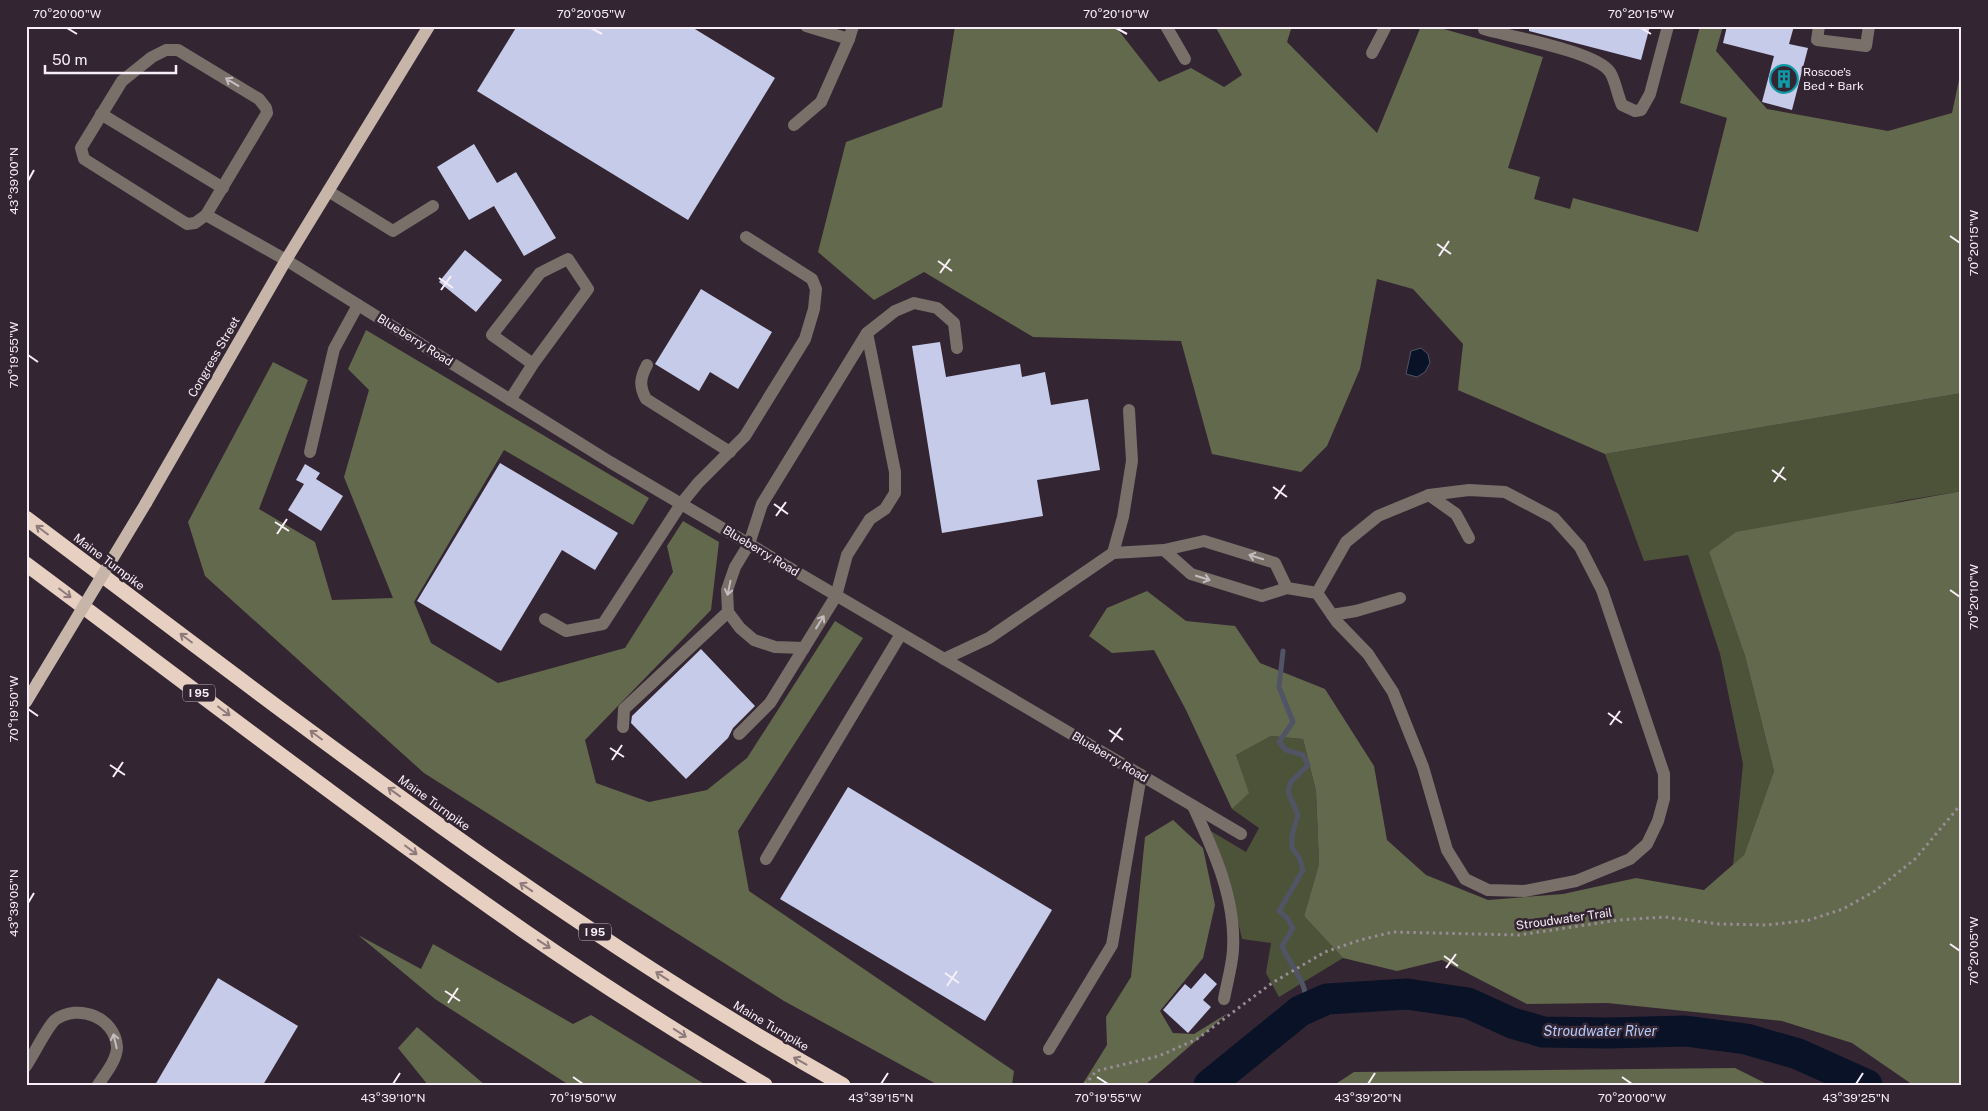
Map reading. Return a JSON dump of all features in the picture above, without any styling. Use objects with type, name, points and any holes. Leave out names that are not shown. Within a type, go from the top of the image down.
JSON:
[{"type":"highway","name":"Maine Turnpike","points":[[26,518],[355,765],[524,886],[704,1003],[843,1085]]},
{"type":"highway","name":"I 95","points":[[26,564],[440,872],[526,932],[700,1046],[765,1085]]},
{"type":"main road","name":"Congress Street","points":[[26,702],[146,502],[286,260],[429,26]]},
{"type":"street","points":[[794,125],[821,102],[851,32],[806,26]]},
{"type":"street","points":[[1166,26],[1185,59]]},
{"type":"street","points":[[1372,53],[1386,26]]},
{"type":"street","points":[[1484,26],[1484,30],[1587,56],[1609,71],[1622,105],[1635,112],[1641,110],[1650,94],[1668,26]]},
{"type":"street","points":[[1819,26],[1817,40],[1866,46],[1869,26]]},
{"type":"street","points":[[166,50],[178,50],[260,99],[266,108],[267,114],[223,188],[206,215],[195,223],[187,224],[84,159],[81,148],[122,81],[152,57],[166,50]]},
{"type":"street","points":[[101,114],[223,188]]},
{"type":"street","points":[[328,191],[393,231],[433,206]]},
{"type":"street","name":"Blueberry Road","points":[[206,215],[286,260],[681,504],[1240,834]]},
{"type":"street","points":[[545,619],[566,632],[602,624],[681,504],[698,482],[745,436],[805,339],[814,309],[816,290],[812,279],[746,237]]},
{"type":"street","points":[[510,400],[533,364],[588,290],[568,259],[540,273],[492,334],[533,364]]},
{"type":"street","points":[[804,648],[774,647],[754,640],[740,628],[728,612],[727,590],[735,567],[749,544],[762,504],[830,390],[868,333],[895,311],[914,304],[937,308],[954,323],[957,348]]},
{"type":"street","points":[[310,452],[334,349],[358,305]]},
{"type":"street","points":[[739,734],[770,703],[836,596],[847,555],[870,519],[885,509],[895,493],[895,472],[868,333]]},
{"type":"street","points":[[647,365],[642,376],[641,389],[646,399],[730,452]]},
{"type":"street","points":[[1113,553],[1123,517],[1132,461],[1129,410]]},
{"type":"street","points":[[1164,550],[1191,574],[1262,596],[1287,588],[1317,593],[1332,615],[1368,654],[1393,692],[1423,767],[1447,850],[1466,879],[1488,890],[1524,892],[1576,881],[1630,859],[1647,844],[1658,822],[1664,799],[1664,774],[1602,590],[1580,547],[1554,518],[1505,492],[1469,490],[1429,495],[1378,516],[1346,542],[1317,593]]},
{"type":"street","points":[[1429,495],[1456,514],[1469,538]]},
{"type":"street","points":[[944,659],[989,638],[1113,553],[1164,550],[1204,541],[1275,563],[1287,588]]},
{"type":"street","points":[[1332,615],[1356,612],[1400,598]]},
{"type":"street","points":[[623,727],[624,709],[728,612]]},
{"type":"street","points":[[766,859],[901,634]]},
{"type":"street","points":[[1049,1048],[1112,945],[1141,775]]},
{"type":"street","points":[[1193,806],[1215,852],[1232,913],[1233,951],[1224,999]]},
{"type":"street","points":[[26,1066],[54,1021],[72,1013],[84,1012],[97,1016],[110,1027],[117,1048],[114,1061],[98,1085]]},
{"type":"path","name":"Stroudwater Trail","points":[[1085,1085],[1096,1071],[1159,1056],[1197,1039],[1272,984],[1325,952],[1360,940],[1393,932],[1520,935],[1619,920],[1665,917],[1719,924],[1768,925],[1809,920],[1843,909],[1874,891],[1915,859],[1962,803]]},
{"type":"green space","points":[[955,26],[1115,26],[1159,82],[1191,68],[1224,87],[1242,75],[1215,26],[1292,26],[1287,42],[1377,133],[1421,26],[1433,26],[1543,57],[1508,168],[1540,177],[1534,199],[1570,209],[1573,198],[1698,232],[1727,118],[1680,103],[1700,26],[1723,26],[1716,51],[1767,109],[1888,131],[1952,113],[1962,66],[1962,393],[1605,454],[1458,390],[1463,344],[1413,289],[1377,279],[1360,369],[1327,446],[1301,472],[1212,454],[1181,341],[1033,337],[924,272],[874,300],[818,252],[846,142],[942,107]]},
{"type":"green space","points":[[366,330],[649,498],[633,525],[504,450],[414,602],[431,643],[498,683],[625,648],[673,572],[667,546],[683,521],[719,542],[711,610],[585,740],[596,783],[649,802],[707,790],[747,758],[835,621],[863,638],[738,831],[749,891],[1014,1071],[1012,1085],[938,1085],[784,1001],[424,773],[205,576],[188,522],[273,362],[308,380],[259,509],[315,542],[332,600],[393,598],[344,477],[369,390],[348,369]]},
{"type":"green space","points":[[1962,393],[1962,491],[1901,501],[1709,552],[1745,656],[1774,771],[1744,855],[1733,865],[1743,764],[1720,654],[1688,555],[1644,561],[1605,454]]},
{"type":"green space","points":[[1962,491],[1962,1085],[1913,1085],[1852,1043],[1782,1021],[1607,1003],[1527,1004],[1442,960],[1397,971],[1343,958],[1304,916],[1319,864],[1316,791],[1303,739],[1271,736],[1236,755],[1249,793],[1232,809],[1186,710],[1154,650],[1112,653],[1089,636],[1107,608],[1147,591],[1186,621],[1235,626],[1260,663],[1325,689],[1374,766],[1387,840],[1426,875],[1488,900],[1563,894],[1636,878],[1704,890],[1744,855],[1774,771],[1745,656],[1709,552],[1736,532]]},
{"type":"green space","points":[[1271,736],[1303,739],[1316,791],[1319,864],[1304,916],[1343,958],[1279,997],[1266,973],[1271,943],[1242,939],[1231,891],[1209,830],[1246,852],[1259,828],[1232,809],[1248,792],[1236,755]]},
{"type":"green space","points":[[1173,820],[1203,848],[1215,905],[1203,958],[1160,1011],[1173,1033],[1194,1034],[1228,1013],[1145,1085],[1082,1085],[1107,1045],[1106,1017],[1131,977],[1145,837]]},
{"type":"green space","points":[[358,935],[421,969],[433,944],[573,1024],[591,1015],[706,1085],[569,1085],[435,999]]},
{"type":"green space","points":[[417,1027],[485,1085],[428,1085],[398,1048]]},
{"type":"green space","points":[[1735,1068],[1769,1085],[1334,1085],[1354,1072]]},
{"type":"water","points":[[1421,348],[1428,354],[1430,363],[1425,372],[1417,377],[1406,374],[1411,351]]},
{"type":"building","points":[[517,26],[690,26],[775,78],[688,220],[477,91]]},
{"type":"building","points":[[1529,26],[1650,26],[1641,60],[1529,31]]},
{"type":"building","name":"Roscoe's Bed + Bark","points":[[1727,26],[1794,26],[1789,44],[1808,48],[1792,110],[1762,102],[1774,56],[1723,43]]},
{"type":"building","points":[[474,144],[497,183],[516,172],[556,238],[524,256],[494,206],[469,220],[437,167]]},
{"type":"building","points":[[465,250],[502,280],[476,312],[439,282]]},
{"type":"building","points":[[701,289],[772,332],[738,389],[710,372],[699,391],[655,364]]},
{"type":"building","points":[[940,342],[946,377],[1020,364],[1022,377],[1045,372],[1051,405],[1088,399],[1100,470],[1037,480],[1043,516],[942,533],[912,346]]},
{"type":"building","points":[[500,463],[618,533],[595,570],[562,550],[501,651],[417,601]]},
{"type":"building","points":[[305,464],[320,473],[316,479],[343,496],[321,531],[288,510],[304,484],[296,480]]},
{"type":"building","points":[[701,649],[755,706],[733,728],[728,738],[686,779],[631,723],[632,716]]},
{"type":"building","points":[[848,787],[1052,910],[985,1021],[780,899]]},
{"type":"building","points":[[1205,973],[1217,984],[1203,1000],[1211,1007],[1188,1033],[1163,1010],[1185,984],[1191,989]]},
{"type":"building","points":[[218,978],[298,1026],[263,1085],[155,1085]]},
{"type":"waterway","points":[[1283,651],[1279,687],[1293,722],[1279,742],[1286,750],[1303,755],[1308,765],[1290,783],[1288,792],[1298,815],[1292,835],[1292,848],[1299,857],[1303,870],[1279,911],[1287,918],[1293,928],[1282,946],[1304,989],[1305,995],[1300,1011]]},
{"type":"waterway","name":"Stroudwater River","points":[[1209,1085],[1300,1011],[1327,999],[1407,994],[1468,1003],[1512,1023],[1543,1032],[1685,1031],[1746,1039],[1798,1054],[1867,1085]]},
{"type":"place","name":"Roscoe's Bed + Bark","points":[[1784,79]]}]
